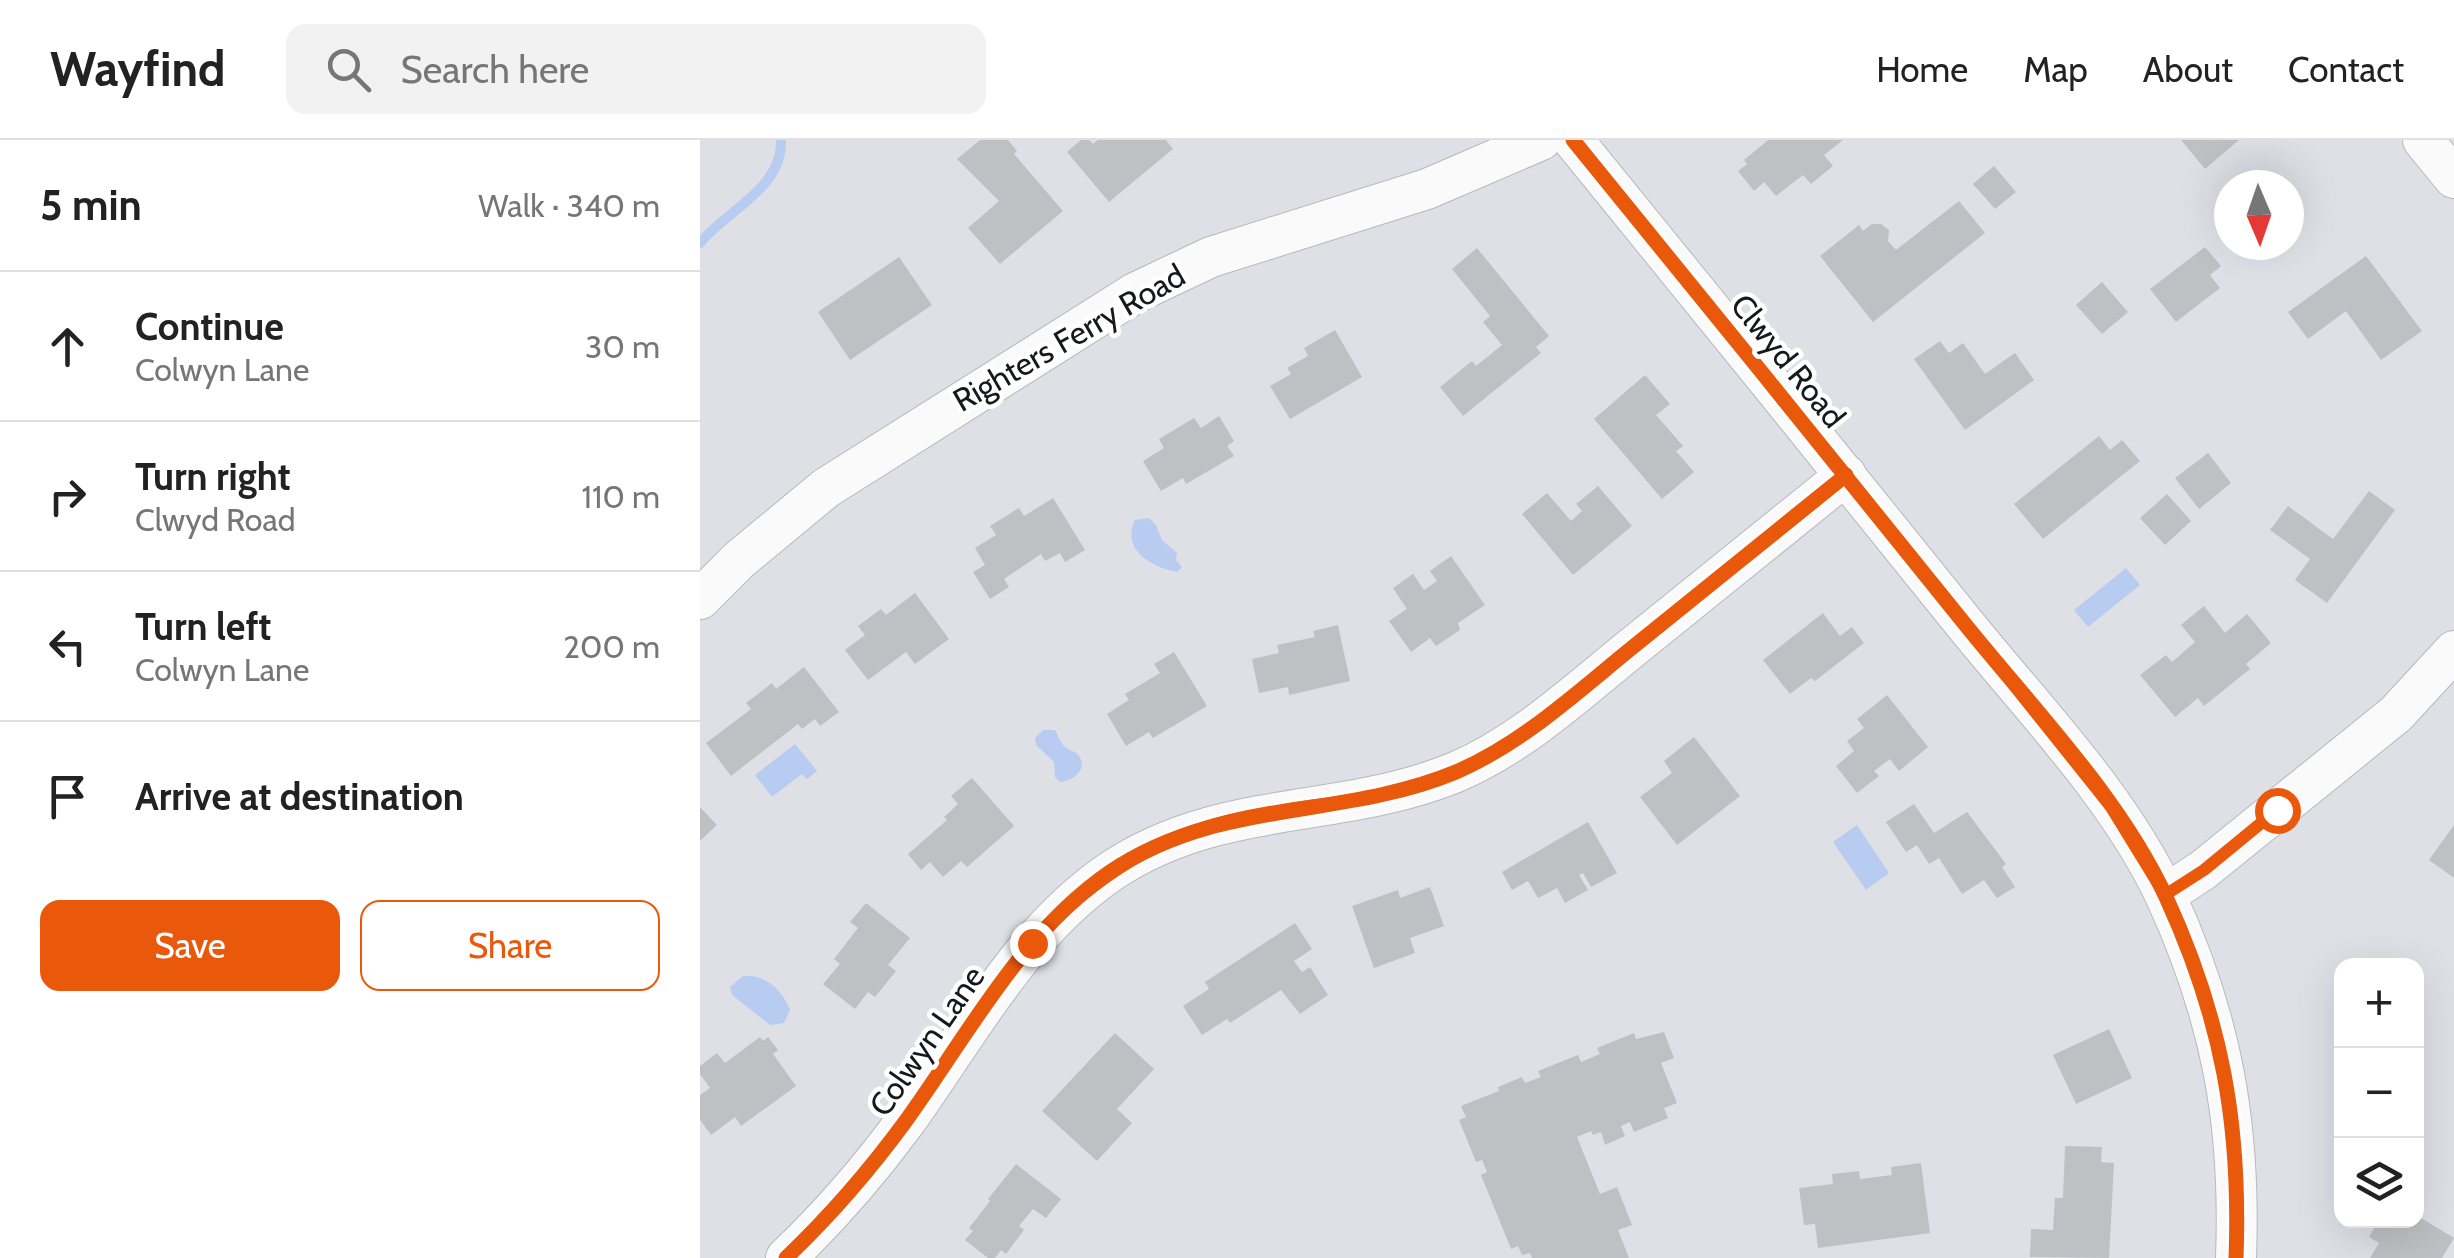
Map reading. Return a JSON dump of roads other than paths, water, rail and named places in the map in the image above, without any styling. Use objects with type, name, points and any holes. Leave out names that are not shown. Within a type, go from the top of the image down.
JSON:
[{"type":"street","name":"Righters Ferry Road","points":[[700,599],[739,560],[826,488],[1135,293],[1210,257],[1427,189],[1541,140]]},
{"type":"street","name":"Clwyd Road","points":[[1573,140],[2111,807],[2165,895],[2194,962],[2223,1060],[2236,1149],[2236,1258]]},
{"type":"street","points":[[2423,140],[2454,178]]},
{"type":"street","name":"Colwyn Lane","points":[[786,1258],[849,1193],[1032,943],[1082,893],[1144,852],[1217,823],[1395,793],[1486,757],[1541,721],[1846,475]]},
{"type":"street","points":[[2165,895],[2204,870],[2385,723],[2454,652]]},
{"type":"water","points":[[1149,518],[1162,540],[1177,553],[1176,560],[1182,567],[1177,572],[1150,562],[1136,549],[1132,540],[1135,520]]},
{"type":"water","points":[[2126,568],[2140,585],[2088,627],[2074,610]]},
{"type":"water","points":[[1043,730],[1055,730],[1063,745],[1081,759],[1081,769],[1070,780],[1060,782],[1055,777],[1054,762],[1036,745],[1035,738]]},
{"type":"water","points":[[795,744],[817,771],[807,779],[802,774],[772,797],[755,775]]},
{"type":"water","points":[[1857,825],[1889,873],[1866,890],[1833,842]]},
{"type":"water","points":[[743,976],[759,978],[778,990],[790,1010],[784,1023],[770,1025],[732,995],[730,987]]},
{"type":"waterway","points":[[700,243],[763,185],[773,172],[781,140]]}]
